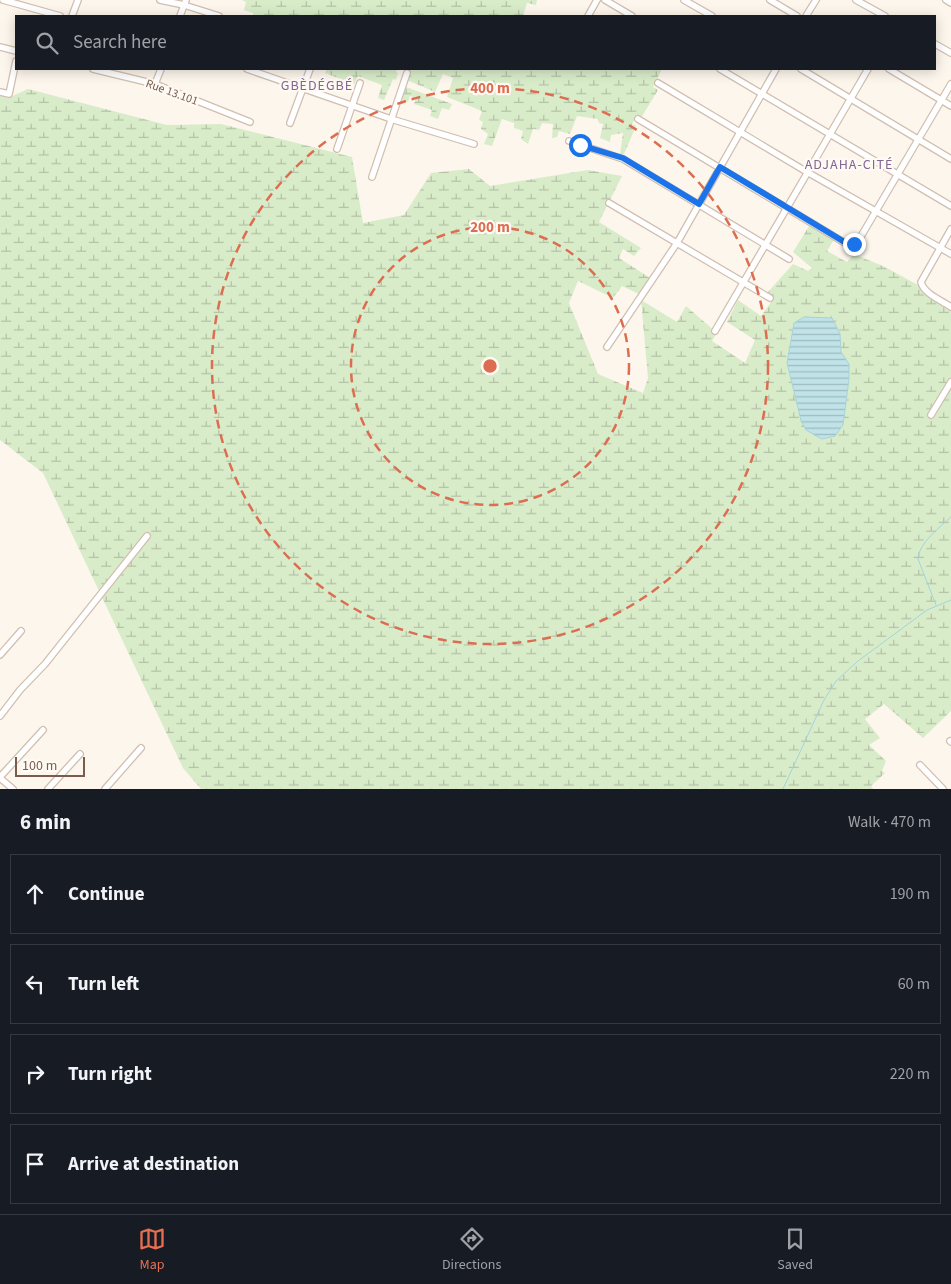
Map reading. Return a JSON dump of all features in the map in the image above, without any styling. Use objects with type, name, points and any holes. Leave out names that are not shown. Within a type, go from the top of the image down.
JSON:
[{"type":"street","points":[[3,0],[56,15]]},
{"type":"street","points":[[72,15],[78,0]]},
{"type":"street","points":[[160,0],[185,2],[217,15]]},
{"type":"street","points":[[588,15],[595,0]]},
{"type":"street","points":[[605,0],[630,15]]},
{"type":"street","points":[[684,0],[710,15]]},
{"type":"street","points":[[770,0],[796,15]]},
{"type":"street","points":[[807,15],[816,0]]},
{"type":"street","points":[[856,0],[883,15]]},
{"type":"street","points":[[946,0],[951,3]]},
{"type":"street","points":[[180,15],[185,2]]},
{"type":"street","points":[[936,45],[951,53]]},
{"type":"street","points":[[0,47],[15,51]]},
{"type":"street","points":[[0,92],[9,94],[15,66]]},
{"type":"street","name":"Rue 13.101","points":[[97,70],[155,84],[250,122]]},
{"type":"street","points":[[155,84],[161,70]]},
{"type":"street","points":[[251,70],[392,119],[474,144]]},
{"type":"street","points":[[290,123],[310,70]]},
{"type":"street","points":[[722,70],[951,206]]},
{"type":"street","points":[[607,347],[677,243],[775,70]]},
{"type":"street","points":[[803,70],[951,159]]},
{"type":"street","points":[[715,331],[867,70]]},
{"type":"street","points":[[891,70],[951,106]]},
{"type":"street","points":[[372,177],[407,73]]},
{"type":"street","points":[[337,149],[360,83]]},
{"type":"street","points":[[658,83],[807,172],[877,210],[951,254]]},
{"type":"street","points":[[638,119],[846,243],[854,244],[860,238],[877,210],[951,84]]},
{"type":"street","points":[[569,141],[623,158],[789,259]]},
{"type":"street","points":[[609,203],[770,298]]},
{"type":"street","points":[[951,229],[921,282],[926,292],[951,307]]},
{"type":"street","points":[[931,415],[951,382]]},
{"type":"street","points":[[0,716],[147,536]]},
{"type":"street","points":[[0,655],[21,632]]},
{"type":"street","points":[[13,789],[0,777],[43,730]]},
{"type":"street","points":[[105,789],[141,748]]},
{"type":"street","points":[[48,789],[80,754]]},
{"type":"street","points":[[920,765],[942,789]]},
{"type":"green space","points":[[242,0],[537,0],[536,5],[527,3],[523,15],[253,15],[253,13],[244,10],[246,2]]},
{"type":"green space","points":[[326,70],[397,70],[398,73],[396,80],[393,79],[384,100],[378,98],[382,85],[358,76],[354,84],[325,73]]},
{"type":"green space","points":[[407,70],[662,70],[653,87],[658,90],[641,118],[637,115],[632,124],[636,126],[624,154],[620,154],[623,133],[611,135],[610,142],[600,138],[603,124],[599,123],[598,119],[577,116],[570,134],[559,131],[557,137],[552,138],[553,124],[542,123],[539,130],[533,129],[528,144],[521,139],[523,131],[514,128],[514,123],[502,119],[492,146],[484,144],[488,134],[481,129],[483,122],[479,120],[482,111],[447,97],[453,78],[443,74],[435,92],[407,80],[411,71]]},
{"type":"green space","points":[[406,87],[452,104],[449,110],[442,108],[438,119],[430,116],[432,110],[414,104],[416,98],[410,96],[408,102],[401,99]]},
{"type":"green space","points":[[28,89],[167,125],[221,124],[352,157],[363,223],[404,215],[431,173],[469,169],[490,186],[588,170],[622,176],[599,222],[641,248],[634,256],[623,249],[619,258],[650,278],[639,294],[622,286],[613,298],[578,281],[569,303],[598,374],[643,393],[648,378],[641,300],[677,322],[686,306],[717,333],[712,341],[745,363],[755,340],[727,322],[738,300],[761,316],[774,298],[768,292],[793,264],[808,271],[812,268],[793,252],[811,223],[835,238],[827,251],[847,262],[854,254],[885,267],[951,303],[951,711],[923,738],[884,704],[865,719],[880,738],[869,745],[886,761],[882,771],[885,773],[871,786],[873,789],[201,789],[183,768],[43,473],[0,440],[0,95],[8,98]],"holes":[[[794,323],[840,334],[841,352],[849,364],[843,425],[801,421],[787,363]]]},
{"type":"water","points":[[804,317],[832,318],[840,334],[841,352],[849,364],[843,425],[835,436],[822,439],[806,430],[801,421],[787,363],[794,323]]},
{"type":"waterway","points":[[936,605],[918,559],[919,553],[926,541],[951,517]]},
{"type":"waterway","points":[[783,789],[824,700],[836,681],[858,661],[927,610],[951,600]]},
{"type":"district","name":"GBÈDÉGBÉ","points":[[317,85]]},
{"type":"district","name":"ADJAHA-CITÉ","points":[[849,164]]},
{"type":"route","points":[[580,145],[623,158],[699,204],[720,167],[846,243],[854,244]]}]
